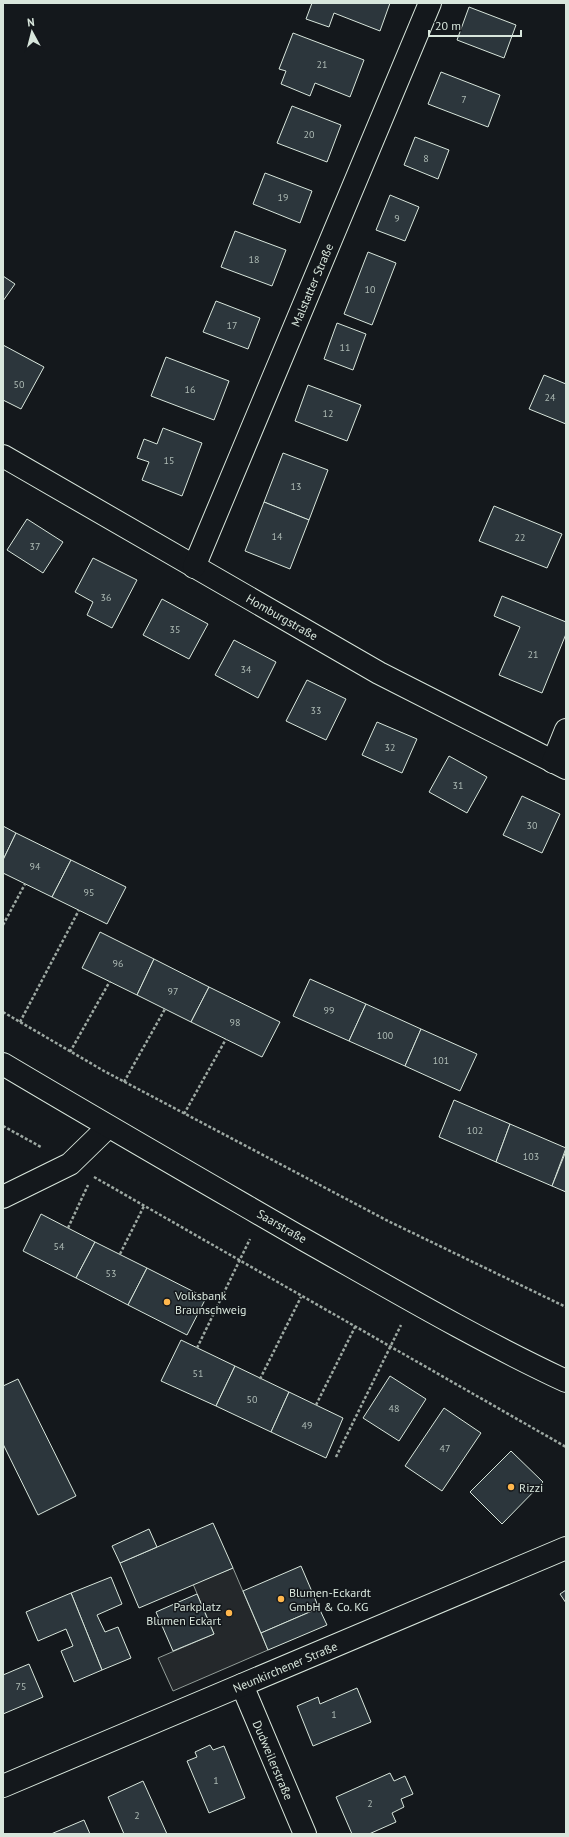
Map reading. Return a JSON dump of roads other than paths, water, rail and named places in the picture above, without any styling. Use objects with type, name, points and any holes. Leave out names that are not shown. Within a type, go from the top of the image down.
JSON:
[{"type":"street","name":"Malstatter Straße","points":[[194,567],[430,3]]},
{"type":"street","name":"Homburgstraße","points":[[3,456],[379,673],[559,765]]},
{"type":"street","points":[[559,765],[566,730]]},
{"type":"street","name":"Saarstraße","points":[[3,1064],[108,1127],[262,1215],[517,1358],[566,1381]]},
{"type":"street","points":[[3,1197],[70,1164],[108,1127]]},
{"type":"street","name":"Neunkirchener Straße","points":[[3,1786],[566,1548]]},
{"type":"street","name":"Dudweilerstraße","points":[[242,1685],[305,1834]]},
{"type":"place","name":"Volksbank Braunschweig","points":[[167,1302]]},
{"type":"place","name":"Rizzi","points":[[511,1487]]},
{"type":"place","name":"Blumen-Eckardt GmbH & Co. KG","points":[[281,1599]]},
{"type":"place","name":"Parkplatz Blumen Eckart","points":[[229,1613]]}]
